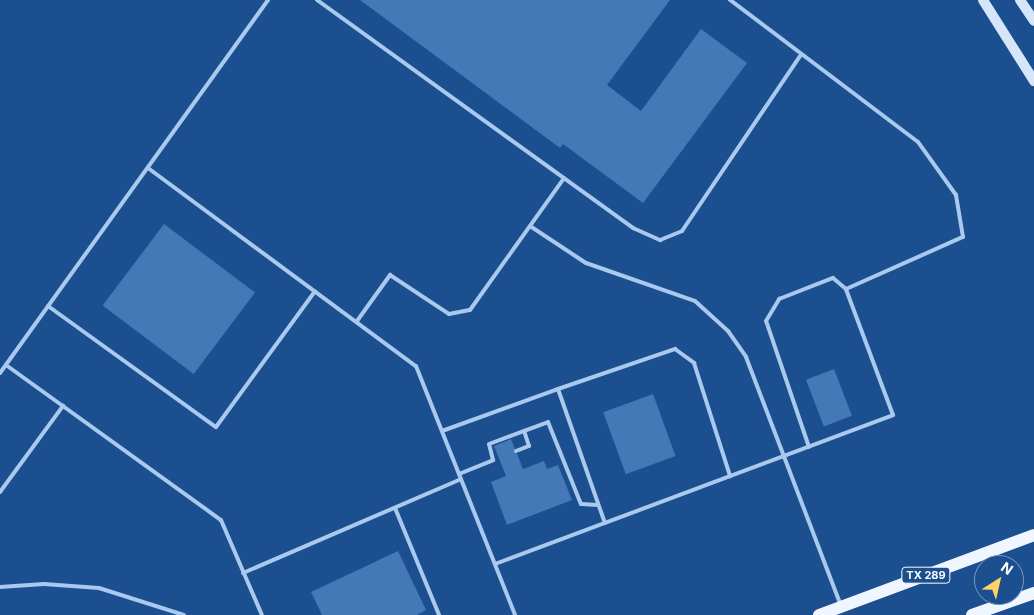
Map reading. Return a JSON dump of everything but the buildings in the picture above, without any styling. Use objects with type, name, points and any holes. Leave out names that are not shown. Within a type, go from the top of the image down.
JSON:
[{"type":"main road","name":"TX 289","points":[[819,615],[1034,535]]},
{"type":"main road","points":[[972,615],[1034,593]]},
{"type":"street","points":[[983,0],[1034,81]]},
{"type":"street","points":[[1020,0],[1034,21]]},
{"type":"lane","points":[[0,373],[268,0]]},
{"type":"lane","points":[[317,0],[633,228],[660,240],[682,231],[800,56]]},
{"type":"lane","points":[[730,0],[800,56],[918,142],[956,195],[963,236],[846,289]]},
{"type":"lane","points":[[148,168],[416,366],[515,615]]},
{"type":"lane","points":[[357,321],[390,275],[449,314],[470,310],[564,178]]},
{"type":"lane","points":[[530,226],[586,263],[695,301],[728,331],[746,357],[782,457],[841,607]]},
{"type":"lane","points":[[495,564],[809,447],[894,415],[846,289],[833,278],[778,299],[766,321],[809,447]]},
{"type":"lane","points":[[48,306],[216,427],[315,291]]},
{"type":"lane","points":[[442,431],[675,349],[694,363],[730,476]]},
{"type":"lane","points":[[6,365],[221,520],[262,615]]},
{"type":"lane","points":[[558,389],[605,523]]},
{"type":"lane","points":[[0,492],[63,406]]},
{"type":"lane","points":[[493,460],[489,444],[548,422],[581,504],[598,505]]},
{"type":"lane","points":[[516,451],[529,446],[524,431]]},
{"type":"lane","points":[[459,474],[499,458]]},
{"type":"lane","points":[[243,573],[462,479]]},
{"type":"lane","points":[[395,508],[439,615]]},
{"type":"lane","points":[[0,587],[44,584],[98,588],[184,615]]}]
